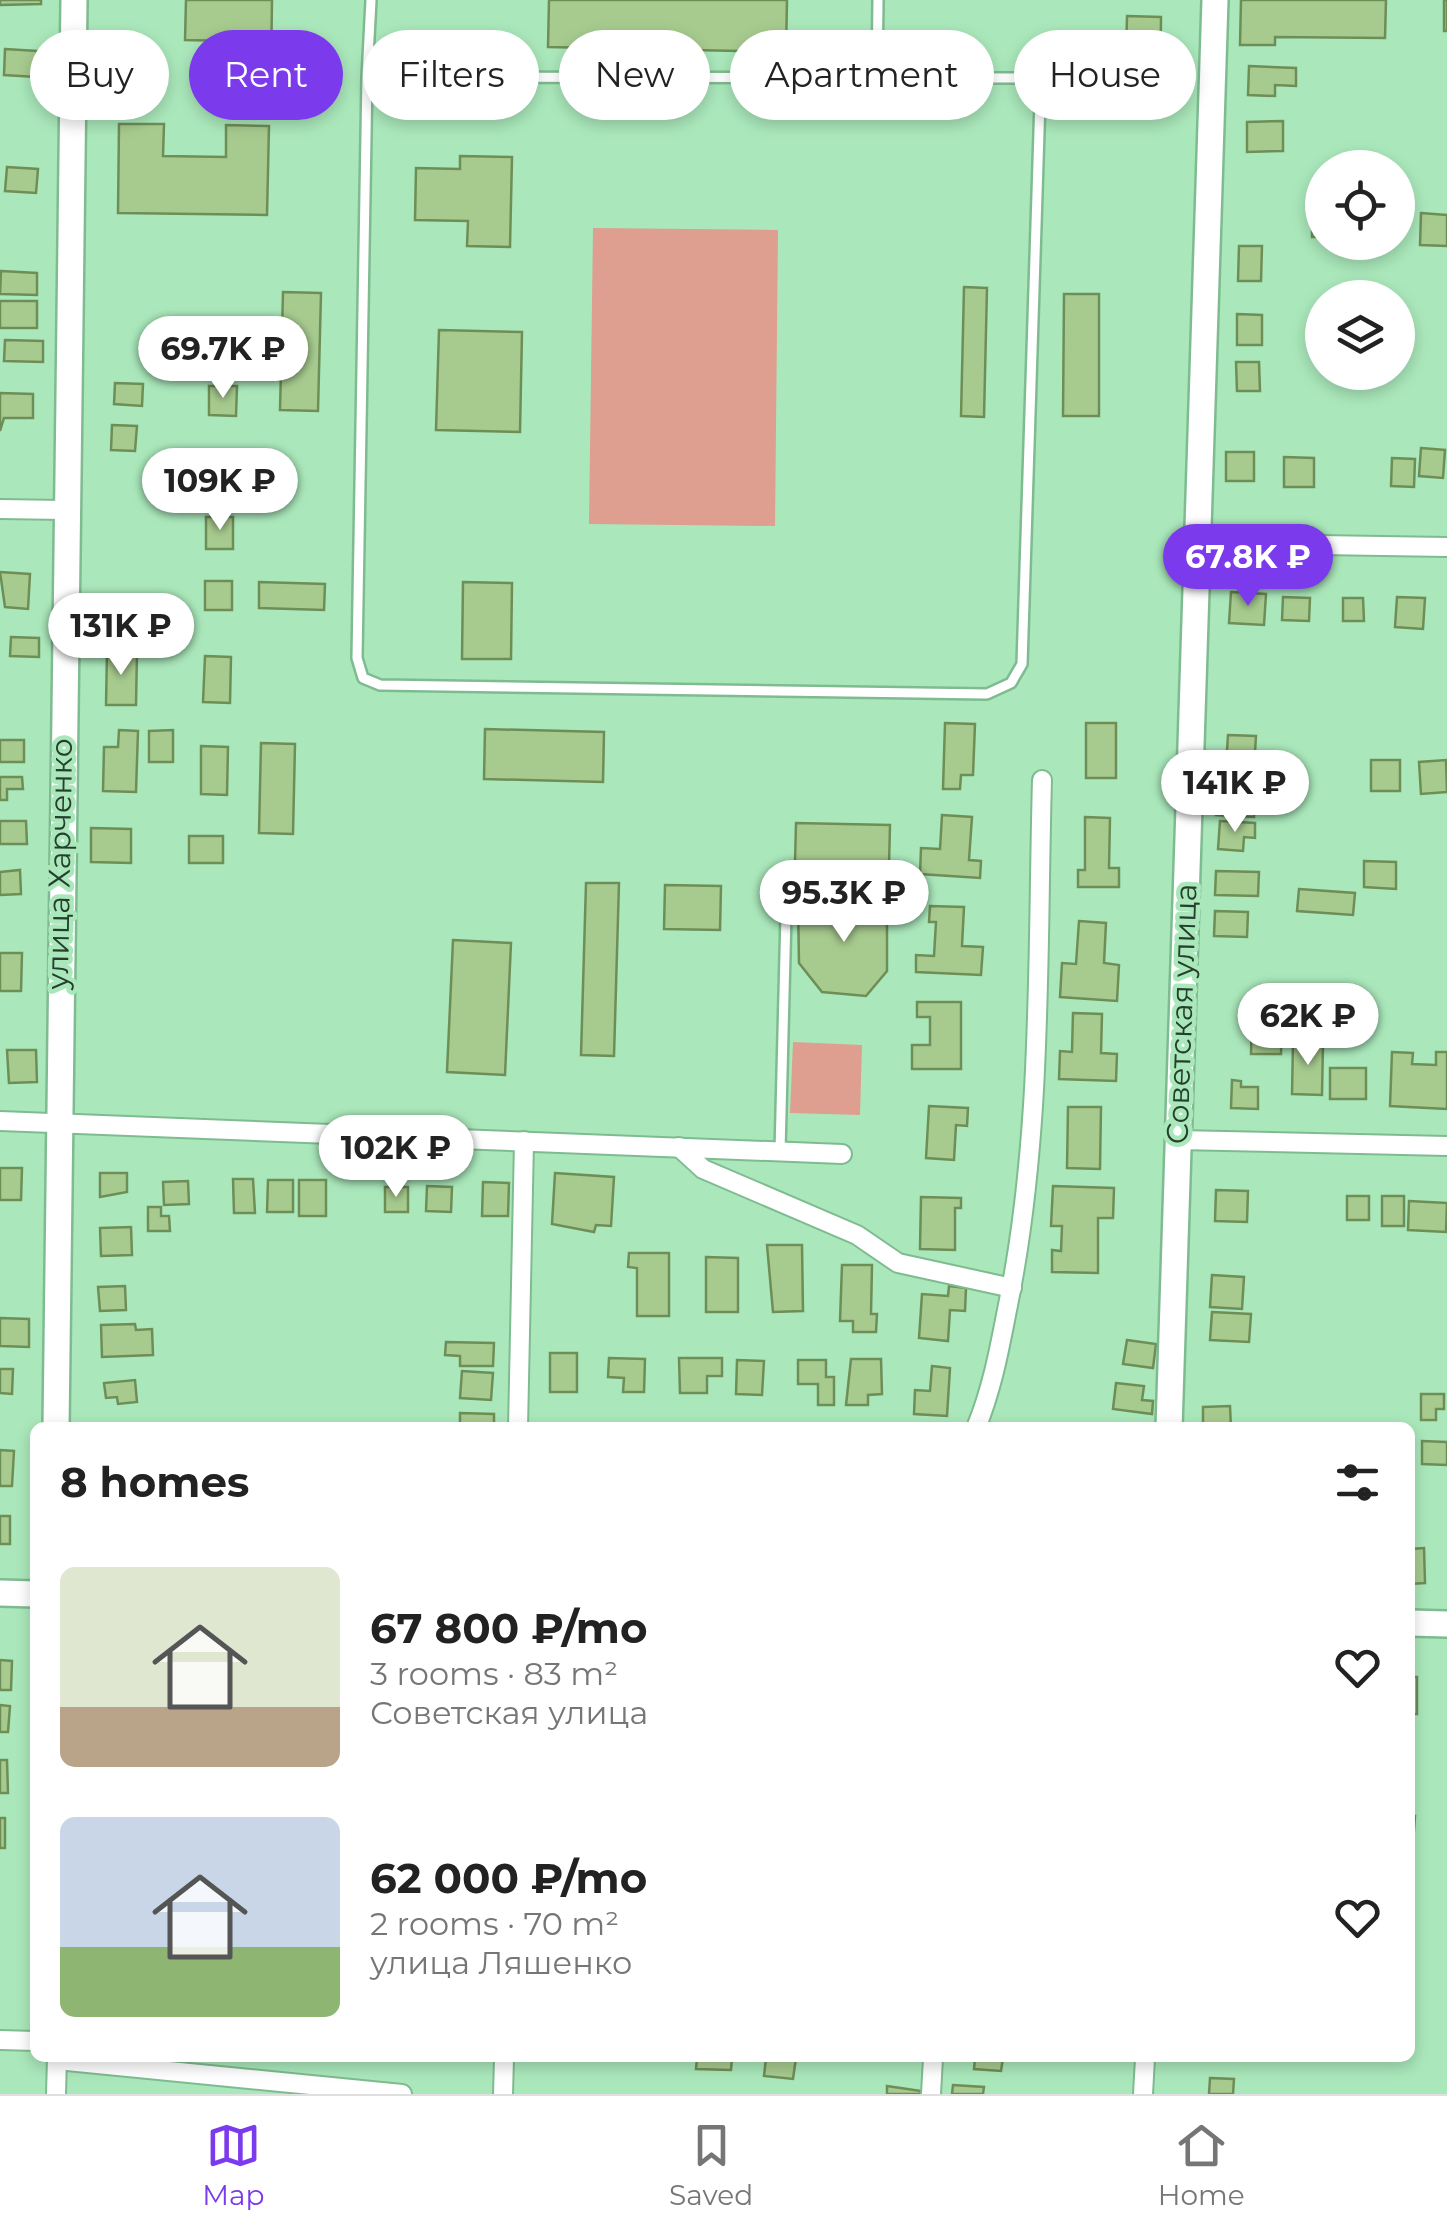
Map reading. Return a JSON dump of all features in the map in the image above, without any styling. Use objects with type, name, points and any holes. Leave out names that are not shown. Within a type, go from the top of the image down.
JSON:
[{"type":"street","name":"улица Харченко","points":[[56,1422],[56,1123],[74,0]]},
{"type":"street","name":"Советская улица","points":[[1169,1422],[1215,0]]},
{"type":"street","points":[[0,509],[64,510]]},
{"type":"street","points":[[1198,543],[1447,547]]},
{"type":"street","points":[[978,1422],[990,1394],[1012,1288],[1032,1131],[1042,780]]},
{"type":"street","points":[[0,1121],[842,1154]]},
{"type":"street","points":[[1178,1140],[1447,1146]]},
{"type":"street","points":[[518,1422],[524,1141]]},
{"type":"street","points":[[679,1147],[703,1169],[857,1235],[898,1262],[1012,1288]]},
{"type":"street","points":[[0,1593],[30,1594]]},
{"type":"street","points":[[1415,1623],[1447,1624]]},
{"type":"street","points":[[0,2040],[30,2041]]},
{"type":"street","points":[[56,2094],[57,2062]]},
{"type":"street","points":[[87,2062],[402,2094]]},
{"type":"street","points":[[503,2094],[504,2062]]},
{"type":"street","points":[[931,2094],[933,2062]]},
{"type":"street","points":[[1143,2094],[1145,2062]]},
{"type":"lane","points":[[369,30],[371,0]]},
{"type":"lane","points":[[878,0],[878,30]]},
{"type":"lane","points":[[539,77],[730,76]]},
{"type":"lane","points":[[366,120],[357,658],[362,678],[380,684],[987,694],[1011,683],[1022,664],[1040,100],[1027,78],[994,78]]},
{"type":"lane","points":[[780,1151],[787,876]]},
{"type":"shaded area","points":[[593,228],[778,230],[775,526],[589,524]]},
{"type":"shaded area","points":[[793,1042],[862,1045],[860,1115],[790,1113]]},
{"type":"building","points":[[0,0],[41,0],[41,4],[0,5]]},
{"type":"building","points":[[186,0],[272,0],[272,30],[189,30],[189,40],[185,40]]},
{"type":"building","points":[[549,0],[787,0],[786,30],[730,30],[730,51],[710,50],[710,30],[559,30],[559,47],[548,47]]},
{"type":"building","points":[[1241,0],[1386,0],[1385,38],[1275,37],[1275,45],[1240,45]]},
{"type":"building","points":[[1447,0],[1447,31],[1444,31]]},
{"type":"building","points":[[1127,16],[1161,17],[1161,30],[1127,30]]},
{"type":"building","points":[[5,49],[30,51],[30,77],[4,75]]},
{"type":"building","points":[[1249,66],[1296,68],[1296,86],[1275,85],[1275,96],[1248,95]]},
{"type":"building","points":[[1283,121],[1283,151],[1247,152],[1247,122]]},
{"type":"building","points":[[119,124],[164,124],[163,156],[226,157],[226,125],[269,126],[267,215],[118,213]]},
{"type":"building","points":[[460,156],[512,157],[510,247],[467,246],[468,221],[415,220],[416,168],[460,169]]},
{"type":"building","points":[[7,167],[38,169],[36,193],[5,191]]},
{"type":"building","points":[[1421,213],[1447,215],[1447,246],[1420,245]]},
{"type":"building","points":[[1239,246],[1262,246],[1261,281],[1238,281]]},
{"type":"building","points":[[1,271],[37,273],[37,295],[0,294]]},
{"type":"building","points":[[964,287],[987,288],[984,417],[961,416]]},
{"type":"building","points":[[283,292],[321,293],[318,411],[280,410]]},
{"type":"building","points":[[1064,294],[1099,294],[1099,416],[1063,416]]},
{"type":"building","points":[[0,301],[37,301],[37,328],[0,328]]},
{"type":"building","points":[[1237,314],[1262,315],[1262,345],[1237,345]]},
{"type":"building","points":[[239,318],[240,354],[218,354],[218,344],[198,344],[197,319]]},
{"type":"building","points":[[439,330],[522,332],[520,432],[436,430]]},
{"type":"building","points":[[5,340],[43,341],[43,362],[4,361]]},
{"type":"building","points":[[1236,362],[1259,362],[1260,391],[1237,391]]},
{"type":"building","points":[[115,383],[143,384],[142,406],[114,404]]},
{"type":"building","points":[[209,386],[237,386],[236,416],[209,415]]},
{"type":"building","points":[[0,393],[33,394],[33,418],[4,418],[0,431]]},
{"type":"building","points":[[112,425],[137,426],[135,451],[111,450]]},
{"type":"building","points":[[1421,448],[1445,450],[1443,478],[1419,476]]},
{"type":"building","points":[[1226,452],[1254,452],[1254,481],[1226,481]]},
{"type":"building","points":[[206,454],[236,454],[236,479],[206,479]]},
{"type":"building","points":[[1284,457],[1314,458],[1314,487],[1284,487]]},
{"type":"building","points":[[1392,458],[1415,459],[1414,487],[1391,486]]},
{"type":"building","points":[[206,517],[233,517],[233,549],[206,549]]},
{"type":"building","points":[[0,572],[30,574],[28,609],[5,607]]},
{"type":"building","points":[[205,581],[232,581],[232,610],[205,610]]},
{"type":"building","points":[[259,582],[325,584],[324,610],[259,608]]},
{"type":"building","points":[[463,582],[512,583],[511,659],[462,659]]},
{"type":"building","points":[[1231,592],[1266,594],[1264,625],[1229,623]]},
{"type":"building","points":[[1283,597],[1310,598],[1309,621],[1282,620]]},
{"type":"building","points":[[1397,597],[1425,598],[1423,629],[1395,627]]},
{"type":"building","points":[[1343,598],[1363,598],[1364,621],[1343,621]]},
{"type":"building","points":[[11,637],[39,638],[39,657],[10,656]]},
{"type":"building","points":[[107,652],[137,652],[136,705],[106,705]]},
{"type":"building","points":[[205,656],[231,657],[230,703],[203,702]]},
{"type":"building","points":[[945,723],[975,724],[973,775],[961,775],[960,789],[943,789]]},
{"type":"building","points":[[1086,723],[1116,723],[1116,778],[1086,778]]},
{"type":"building","points":[[485,729],[604,732],[603,782],[484,779]]},
{"type":"building","points":[[119,730],[138,731],[136,792],[103,791],[104,747],[118,747]]},
{"type":"building","points":[[173,730],[173,762],[149,762],[149,731]]},
{"type":"building","points":[[1228,735],[1256,736],[1254,768],[1226,766]]},
{"type":"building","points":[[0,740],[24,740],[24,762],[0,762]]},
{"type":"building","points":[[261,743],[295,744],[293,834],[259,833]]},
{"type":"building","points":[[201,746],[228,747],[227,795],[201,794]]},
{"type":"building","points":[[1371,760],[1400,760],[1400,791],[1371,791]]},
{"type":"building","points":[[1446,760],[1447,792],[1421,794],[1419,762]]},
{"type":"building","points":[[0,777],[22,777],[23,789],[7,789],[7,800],[0,800]]},
{"type":"building","points":[[1224,790],[1255,792],[1254,817],[1216,815],[1217,797],[1224,798]]},
{"type":"building","points":[[942,815],[972,817],[969,860],[981,861],[980,878],[920,874],[921,848],[940,849]]},
{"type":"building","points":[[1085,817],[1110,818],[1109,868],[1119,868],[1119,887],[1078,887],[1078,870],[1085,870]]},
{"type":"building","points":[[0,821],[26,821],[27,844],[0,844]]},
{"type":"building","points":[[1220,821],[1255,823],[1255,838],[1244,837],[1243,851],[1218,849]]},
{"type":"building","points":[[796,823],[890,825],[889,865],[795,863]]},
{"type":"building","points":[[91,828],[131,829],[131,863],[91,862]]},
{"type":"building","points":[[189,836],[223,836],[223,863],[189,863]]},
{"type":"building","points":[[1364,861],[1396,862],[1396,889],[1364,887]]},
{"type":"building","points":[[20,870],[21,894],[0,895],[0,872]]},
{"type":"building","points":[[1216,871],[1259,872],[1258,896],[1215,895]]},
{"type":"building","points":[[586,883],[619,883],[614,1056],[581,1055]]},
{"type":"building","points":[[665,885],[721,886],[720,930],[664,929]]},
{"type":"building","points":[[1299,889],[1355,893],[1353,915],[1297,911]]},
{"type":"building","points":[[887,902],[887,971],[866,996],[822,992],[799,963],[798,903]]},
{"type":"building","points":[[930,906],[964,907],[962,946],[983,947],[981,975],[916,972],[916,955],[934,956],[936,922],[929,922]]},
{"type":"building","points":[[1215,911],[1248,912],[1247,937],[1214,936]]},
{"type":"building","points":[[1079,921],[1106,923],[1104,963],[1119,965],[1117,1001],[1060,997],[1062,963],[1076,964]]},
{"type":"building","points":[[453,940],[511,943],[505,1075],[447,1072]]},
{"type":"building","points":[[0,953],[22,953],[21,991],[0,991]]},
{"type":"building","points":[[917,1002],[961,1002],[961,1069],[912,1069],[912,1045],[930,1045],[930,1017],[917,1017]]},
{"type":"building","points":[[1073,1013],[1102,1014],[1101,1053],[1117,1054],[1116,1081],[1059,1079],[1060,1051],[1072,1052]]},
{"type":"building","points":[[1252,1013],[1282,1013],[1281,1054],[1251,1054]]},
{"type":"building","points":[[1293,1042],[1323,1043],[1322,1095],[1292,1094]]},
{"type":"building","points":[[7,1050],[36,1050],[37,1082],[9,1083]]},
{"type":"building","points":[[1392,1052],[1413,1053],[1412,1064],[1436,1065],[1436,1052],[1447,1052],[1447,1109],[1390,1106]]},
{"type":"building","points":[[1330,1068],[1366,1068],[1366,1099],[1330,1099]]},
{"type":"building","points":[[1232,1080],[1241,1081],[1241,1087],[1258,1087],[1258,1109],[1231,1108]]},
{"type":"building","points":[[929,1106],[968,1108],[967,1126],[956,1125],[954,1160],[926,1158]]},
{"type":"building","points":[[1068,1107],[1101,1107],[1100,1169],[1067,1168]]},
{"type":"building","points":[[0,1168],[22,1168],[21,1200],[0,1200]]},
{"type":"building","points":[[100,1173],[127,1173],[127,1192],[100,1197]]},
{"type":"building","points":[[555,1173],[614,1177],[611,1226],[596,1225],[594,1232],[552,1224]]},
{"type":"building","points":[[233,1179],[253,1179],[255,1213],[234,1213]]},
{"type":"building","points":[[268,1180],[293,1180],[293,1212],[267,1212]]},
{"type":"building","points":[[299,1180],[326,1180],[326,1216],[299,1216]]},
{"type":"building","points":[[188,1181],[189,1204],[164,1205],[163,1182]]},
{"type":"building","points":[[483,1182],[509,1183],[508,1216],[482,1216]]},
{"type":"building","points":[[427,1186],[452,1187],[451,1212],[426,1211]]},
{"type":"building","points":[[1053,1186],[1114,1188],[1113,1218],[1098,1218],[1098,1273],[1052,1272],[1052,1250],[1061,1251],[1062,1226],[1051,1226]]},
{"type":"building","points":[[385,1187],[408,1187],[408,1212],[385,1212]]},
{"type":"building","points":[[1216,1190],[1248,1191],[1247,1222],[1215,1221]]},
{"type":"building","points":[[1347,1196],[1369,1196],[1369,1220],[1347,1220]]},
{"type":"building","points":[[1382,1196],[1404,1196],[1404,1226],[1382,1226]]},
{"type":"building","points":[[921,1197],[961,1198],[961,1208],[955,1208],[955,1250],[920,1249]]},
{"type":"building","points":[[1409,1201],[1447,1203],[1446,1232],[1408,1230]]},
{"type":"building","points":[[148,1207],[161,1207],[161,1216],[169,1216],[170,1231],[148,1231]]},
{"type":"building","points":[[131,1227],[132,1255],[101,1256],[100,1228]]},
{"type":"building","points":[[767,1245],[802,1245],[803,1311],[773,1312]]},
{"type":"building","points":[[629,1253],[669,1253],[669,1316],[637,1316],[637,1268],[628,1267]]},
{"type":"building","points":[[706,1257],[738,1258],[738,1312],[706,1312]]},
{"type":"building","points":[[842,1265],[872,1265],[871,1314],[877,1314],[876,1332],[853,1332],[853,1321],[840,1321]]},
{"type":"building","points":[[1212,1275],[1244,1277],[1242,1309],[1210,1307]]},
{"type":"building","points":[[125,1286],[126,1310],[100,1311],[98,1287]]},
{"type":"building","points":[[949,1286],[966,1288],[965,1311],[950,1310],[948,1341],[919,1338],[922,1294],[948,1296]]},
{"type":"building","points":[[1212,1312],[1251,1314],[1249,1342],[1210,1340]]},
{"type":"building","points":[[0,1318],[29,1319],[29,1347],[0,1346]]},
{"type":"building","points":[[135,1324],[136,1330],[152,1329],[153,1355],[102,1357],[101,1325]]},
{"type":"building","points":[[1127,1340],[1156,1344],[1153,1368],[1123,1364]]},
{"type":"building","points":[[446,1342],[494,1343],[493,1366],[460,1366],[460,1356],[445,1355]]},
{"type":"building","points":[[550,1353],[577,1353],[577,1392],[550,1392]]},
{"type":"building","points":[[609,1358],[645,1359],[644,1392],[623,1392],[624,1378],[608,1377]]},
{"type":"building","points":[[679,1358],[722,1358],[722,1376],[707,1376],[707,1393],[680,1393]]},
{"type":"building","points":[[851,1359],[881,1359],[882,1394],[868,1395],[868,1405],[846,1405]]},
{"type":"building","points":[[737,1360],[764,1361],[762,1395],[736,1394]]},
{"type":"building","points":[[798,1360],[826,1360],[826,1377],[834,1377],[834,1405],[818,1405],[818,1384],[798,1384]]},
{"type":"building","points":[[932,1366],[950,1368],[947,1416],[914,1414],[915,1390],[930,1391]]},
{"type":"building","points":[[0,1369],[13,1369],[12,1394],[0,1393]]},
{"type":"building","points":[[462,1371],[493,1373],[491,1400],[460,1398]]},
{"type":"building","points":[[135,1380],[137,1402],[118,1404],[117,1397],[106,1398],[104,1383]]},
{"type":"building","points":[[1116,1383],[1144,1386],[1142,1400],[1153,1401],[1152,1414],[1113,1409]]},
{"type":"building","points":[[1421,1394],[1444,1394],[1444,1409],[1436,1409],[1436,1420],[1421,1420]]},
{"type":"building","points":[[1230,1406],[1231,1422],[1203,1422],[1203,1407]]},
{"type":"building","points":[[460,1413],[494,1414],[494,1422],[460,1422]]},
{"type":"building","points":[[1422,1441],[1447,1442],[1447,1465],[1422,1464]]},
{"type":"building","points":[[0,1450],[14,1451],[12,1486],[0,1486]]},
{"type":"building","points":[[0,1516],[10,1516],[10,1544],[0,1544]]},
{"type":"building","points":[[1424,1548],[1425,1583],[1415,1584],[1415,1549]]},
{"type":"building","points":[[0,1660],[12,1661],[11,1690],[0,1690]]},
{"type":"building","points":[[1415,1677],[1417,1677],[1415,1714]]},
{"type":"building","points":[[0,1705],[10,1706],[8,1732],[0,1732]]},
{"type":"building","points":[[0,1760],[7,1760],[8,1793],[0,1793]]},
{"type":"building","points":[[0,1818],[5,1818],[5,1848],[0,1848]]},
{"type":"building","points":[[697,2062],[732,2062],[731,2070],[696,2069]]},
{"type":"building","points":[[766,2062],[795,2062],[793,2079],[764,2076]]},
{"type":"building","points":[[975,2062],[1002,2062],[1001,2071],[974,2069]]},
{"type":"building","points":[[1210,2078],[1234,2079],[1233,2094],[1209,2094]]},
{"type":"building","points":[[953,2085],[984,2087],[983,2094],[952,2094]]},
{"type":"building","points":[[887,2086],[921,2091],[887,2094]]}]
